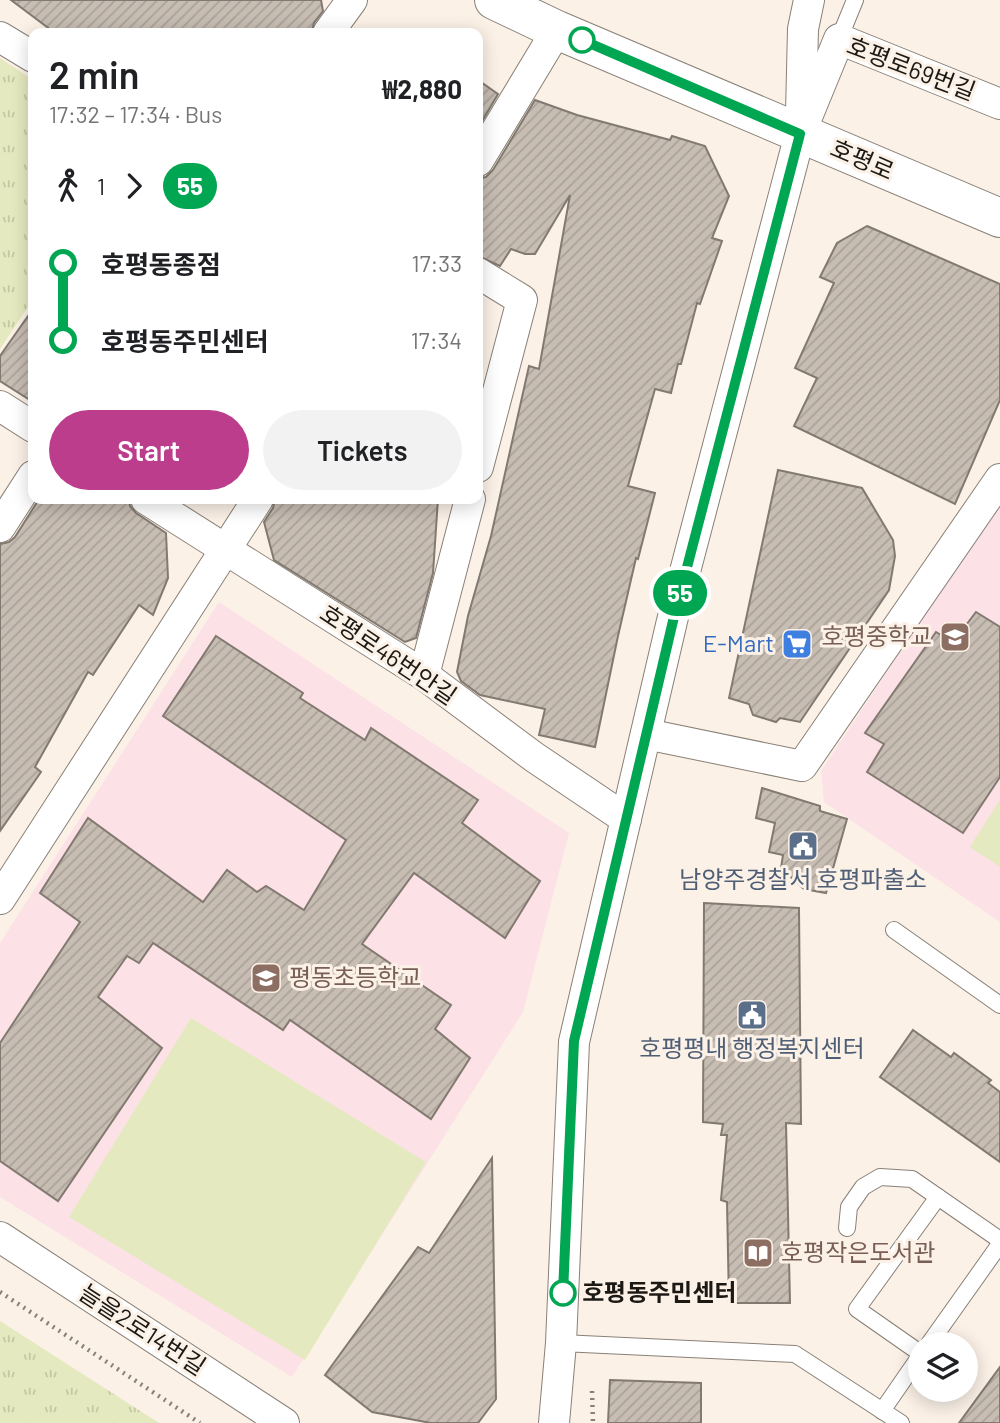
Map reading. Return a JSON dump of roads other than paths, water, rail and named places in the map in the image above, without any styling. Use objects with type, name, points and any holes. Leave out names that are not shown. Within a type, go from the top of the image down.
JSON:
[{"type":"street","points":[[332,28],[352,0]]},
{"type":"street","name":"호평로","points":[[494,0],[558,30],[1000,218]]},
{"type":"street","points":[[554,1423],[561,1343],[574,1041],[673,621],[800,134],[803,29],[809,0]]},
{"type":"street","points":[[483,153],[558,30]]},
{"type":"street","points":[[0,37],[28,54]]},
{"type":"street","name":"호평로69번길","points":[[800,134],[839,39],[999,102]]},
{"type":"street","points":[[483,276],[522,300],[483,448]]},
{"type":"street","points":[[0,406],[28,424]]},
{"type":"street","points":[[646,734],[802,766],[1000,479]]},
{"type":"street","points":[[0,527],[28,484]]},
{"type":"street","name":"호평로46번안길","points":[[154,504],[424,675],[534,757],[626,819]]},
{"type":"street","points":[[0,899],[255,504]]},
{"type":"street","points":[[424,675],[469,504]]},
{"type":"street","name":"늘을2로14번길","points":[[0,1237],[284,1423]]},
{"type":"lane","points":[[839,39],[855,0]]},
{"type":"lane","points":[[894,930],[1000,1005]]},
{"type":"lane","points":[[847,1228],[849,1207],[863,1187],[880,1177],[912,1179],[1000,1242],[937,1332]]},
{"type":"lane","points":[[908,1346],[857,1310],[938,1196]]},
{"type":"lane","points":[[561,1343],[794,1354],[901,1423]]},
{"type":"lane","points":[[882,1411],[908,1372]]},
{"type":"place","name":"호평중학교","points":[[955,637]]},
{"type":"place","name":"E-Mart","points":[[797,644]]},
{"type":"place","name":"남양주경찰서 호평파출소","points":[[803,846]]},
{"type":"place","name":"평동초등학교","points":[[266,978]]},
{"type":"place","name":"호평평내 행정복지센터","points":[[752,1015]]},
{"type":"place","name":"호평작은도서관","points":[[758,1253]]},
{"type":"place","name":"호평동주민센터","points":[[563,1293]]}]
